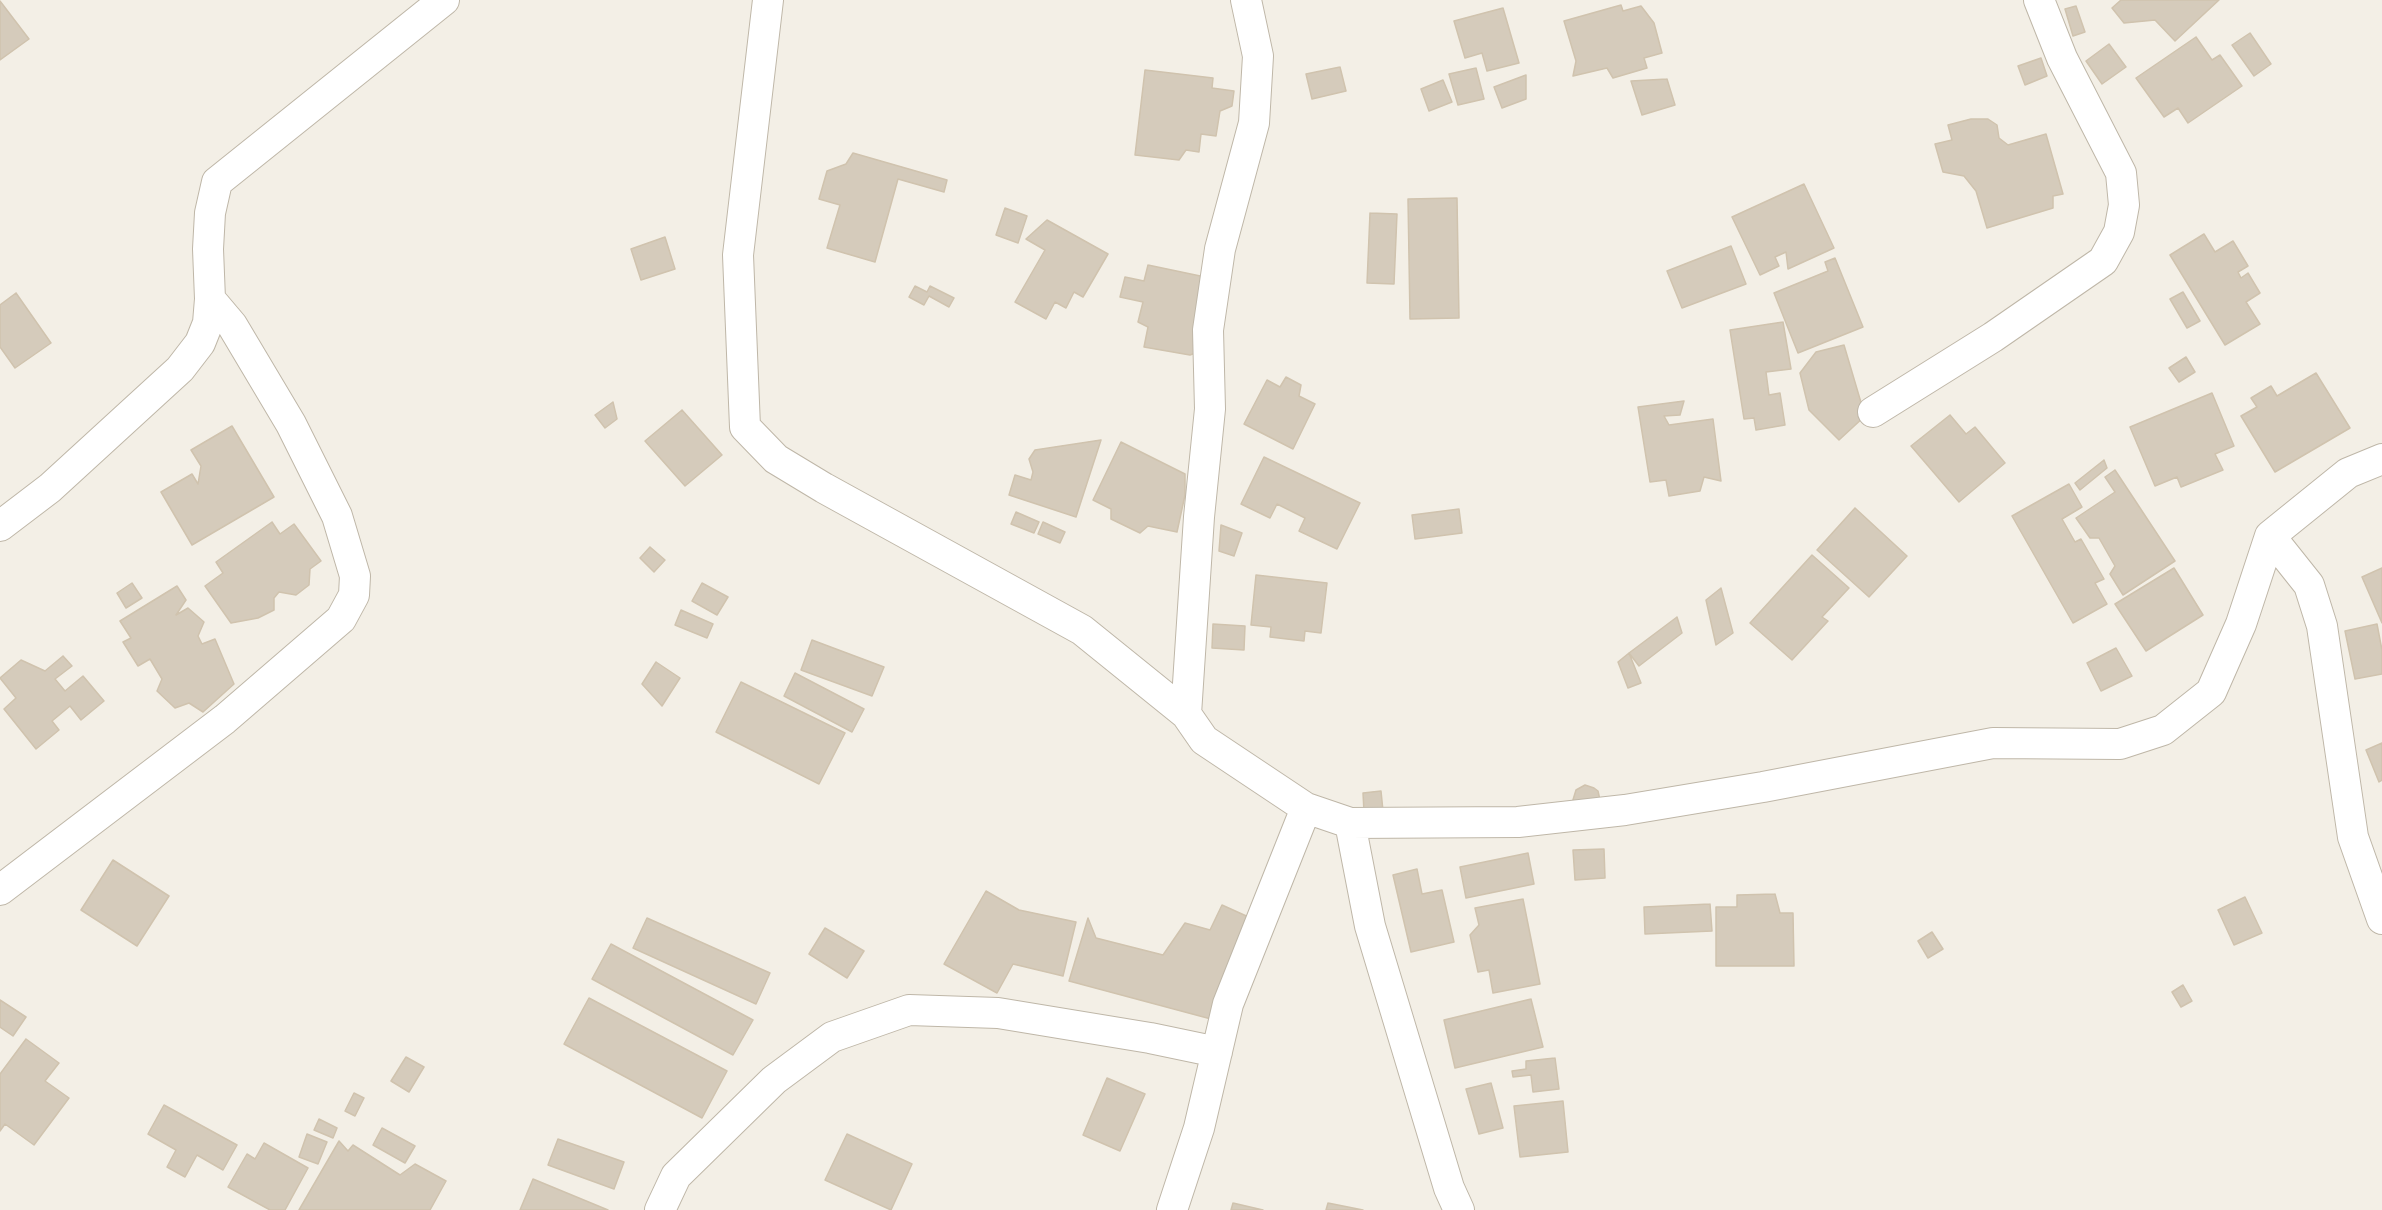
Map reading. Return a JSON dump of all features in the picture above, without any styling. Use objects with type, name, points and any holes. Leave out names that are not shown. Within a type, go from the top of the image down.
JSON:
[{"type":"street","points":[[0,526],[50,488],[180,369],[200,343],[208,323],[210,213],[217,182],[444,0]]},
{"type":"street","points":[[768,0],[738,255],[745,427],[776,459],[814,482],[1082,630],[1186,714],[1204,740],[1306,808],[1350,823],[1518,822],[1625,810],[1763,787],[1993,742],[2120,744],[2163,730],[2211,692],[2241,624],[2270,536],[2348,473],[2382,459]]},
{"type":"street","points":[[1186,714],[1199,517],[1210,408],[1208,330],[1220,249],[1254,123],[1258,56],[1246,0]]},
{"type":"street","points":[[1873,412],[1993,337],[2103,261],[2119,232],[2124,205],[2121,173],[2062,58],[2038,0]]},
{"type":"street","points":[[0,890],[225,719],[341,619],[354,595],[355,576],[337,516],[291,424],[232,325],[210,299]]},
{"type":"street","points":[[2270,536],[2309,585],[2322,626],[2353,837],[2382,919]]},
{"type":"street","points":[[1172,1210],[1199,1128],[1228,1004],[1306,808]]},
{"type":"street","points":[[1350,823],[1370,926],[1449,1188],[1459,1210]]},
{"type":"street","points":[[660,1210],[676,1176],[774,1080],[832,1037],[909,1010],[998,1013],[1150,1038],[1217,1052]]},
{"type":"building","points":[[2121,0],[2219,0],[2175,41],[2155,20],[2124,23],[2112,8]]},
{"type":"building","points":[[0,1],[29,39],[0,60]]},
{"type":"building","points":[[1621,5],[1623,11],[1641,6],[1654,23],[1662,53],[1644,58],[1647,68],[1613,78],[1607,68],[1573,76],[1576,61],[1564,21]]},
{"type":"building","points":[[2076,6],[2085,32],[2073,36],[2065,9]]},
{"type":"building","points":[[1503,8],[1519,63],[1487,71],[1482,53],[1465,58],[1454,21]]},
{"type":"building","points":[[2250,33],[2271,64],[2254,76],[2232,45]]},
{"type":"building","points":[[2196,37],[2212,60],[2220,55],[2242,86],[2188,123],[2178,108],[2164,117],[2136,78]]},
{"type":"building","points":[[2109,44],[2126,67],[2102,84],[2086,61]]},
{"type":"building","points":[[2041,58],[2047,76],[2025,85],[2018,66]]},
{"type":"building","points":[[1340,67],[1346,91],[1312,99],[1306,74]]},
{"type":"building","points":[[1476,68],[1484,99],[1458,105],[1449,74]]},
{"type":"building","points":[[1145,70],[1213,78],[1212,88],[1234,91],[1232,106],[1220,111],[1216,136],[1201,134],[1199,152],[1186,150],[1179,160],[1135,155]]},
{"type":"building","points":[[1526,75],[1526,99],[1502,108],[1494,87]]},
{"type":"building","points":[[1667,79],[1675,105],[1642,115],[1631,81]]},
{"type":"building","points":[[1443,80],[1452,102],[1429,111],[1421,89]]},
{"type":"building","points":[[1971,119],[1988,119],[1997,125],[1999,138],[2008,145],[2046,134],[2063,194],[2053,196],[2053,208],[1987,228],[1976,191],[1964,176],[1943,172],[1935,144],[1952,140],[1948,125]]},
{"type":"building","points":[[853,153],[947,180],[944,192],[898,179],[875,262],[827,248],[840,205],[819,199],[827,171],[846,164]]},
{"type":"building","points":[[1804,184],[1834,248],[1788,269],[1786,252],[1775,257],[1779,266],[1760,275],[1732,217]]},
{"type":"building","points":[[1457,198],[1459,318],[1410,319],[1408,199]]},
{"type":"building","points":[[1005,208],[1027,216],[1018,243],[996,235]]},
{"type":"building","points":[[1370,213],[1397,214],[1394,284],[1367,283]]},
{"type":"building","points":[[1047,220],[1108,254],[1083,297],[1074,292],[1066,308],[1055,302],[1046,319],[1015,302],[1045,250],[1026,239]]},
{"type":"building","points":[[2204,234],[2215,252],[2233,241],[2248,266],[2238,272],[2241,278],[2248,273],[2260,293],[2246,302],[2260,324],[2225,345],[2170,255]]},
{"type":"building","points":[[665,237],[675,269],[641,280],[631,249]]},
{"type":"building","points":[[1731,246],[1746,284],[1682,308],[1667,271]]},
{"type":"building","points":[[1835,258],[1863,327],[1798,353],[1774,293],[1828,271],[1825,262]]},
{"type":"building","points":[[1148,265],[1205,277],[1201,351],[1190,355],[1144,347],[1148,327],[1138,322],[1143,302],[1120,297],[1125,277],[1144,281]]},
{"type":"building","points":[[915,286],[927,292],[930,286],[954,298],[949,307],[929,296],[924,305],[909,297]]},
{"type":"building","points":[[2183,292],[2200,321],[2187,328],[2170,299]]},
{"type":"building","points":[[16,293],[51,343],[15,368],[0,347],[0,305]]},
{"type":"building","points":[[1783,322],[1791,369],[1766,372],[1769,395],[1780,393],[1785,425],[1756,430],[1754,418],[1744,419],[1730,330]]},
{"type":"building","points":[[1844,345],[1865,416],[1839,440],[1809,410],[1800,373],[1816,352]]},
{"type":"building","points":[[2186,357],[2195,372],[2179,382],[2169,368]]},
{"type":"building","points":[[2316,373],[2350,428],[2275,472],[2241,416],[2257,407],[2251,398],[2271,386],[2277,396]]},
{"type":"building","points":[[1286,377],[1301,385],[1299,396],[1315,404],[1293,449],[1244,424],[1267,380],[1280,387]]},
{"type":"building","points":[[2212,393],[2234,446],[2215,454],[2223,470],[2181,487],[2177,477],[2155,486],[2130,427]]},
{"type":"building","points":[[1684,401],[1680,415],[1664,416],[1669,425],[1713,419],[1721,481],[1704,477],[1700,491],[1669,496],[1666,480],[1650,482],[1638,407]]},
{"type":"building","points":[[613,402],[617,419],[605,428],[595,415]]},
{"type":"building","points":[[682,410],[722,455],[685,486],[645,441]]},
{"type":"building","points":[[1950,415],[1966,434],[1975,427],[2005,463],[1959,502],[1911,446]]},
{"type":"building","points":[[232,426],[274,497],[192,545],[161,492],[192,474],[198,484],[201,466],[191,450]]},
{"type":"building","points":[[1101,440],[1076,517],[1009,495],[1015,475],[1031,480],[1033,472],[1029,459],[1035,450]]},
{"type":"building","points":[[1121,442],[1185,474],[1185,495],[1177,532],[1148,526],[1140,533],[1111,519],[1111,509],[1093,500]]},
{"type":"building","points":[[1264,457],[1360,503],[1337,549],[1299,531],[1305,518],[1277,504],[1270,518],[1241,504]]},
{"type":"building","points":[[2104,460],[2107,468],[2080,490],[2075,483]]},
{"type":"building","points":[[2115,470],[2175,561],[2123,595],[2110,574],[2115,566],[2099,538],[2090,538],[2076,518],[2115,492],[2105,477]]},
{"type":"building","points":[[2069,484],[2082,507],[2062,519],[2075,542],[2081,539],[2104,579],[2095,583],[2107,604],[2073,623],[2012,516]]},
{"type":"building","points":[[1855,508],[1907,556],[1869,597],[1817,550]]},
{"type":"building","points":[[1459,509],[1462,533],[1415,539],[1412,515]]},
{"type":"building","points":[[1016,512],[1039,522],[1034,533],[1011,524]]},
{"type":"building","points":[[272,522],[280,534],[294,524],[321,561],[310,569],[309,585],[296,595],[279,592],[274,598],[274,610],[258,618],[231,623],[205,586],[223,573],[216,562]]},
{"type":"building","points":[[1043,522],[1065,532],[1060,543],[1038,534]]},
{"type":"building","points":[[1221,525],[1242,533],[1234,556],[1219,551]]},
{"type":"building","points":[[650,547],[665,560],[654,572],[640,558]]},
{"type":"building","points":[[1812,555],[1849,588],[1822,617],[1828,621],[1792,660],[1750,623]]},
{"type":"building","points":[[2174,568],[2203,615],[2146,651],[2115,604]]},
{"type":"building","points":[[2382,568],[2382,623],[2362,577]]},
{"type":"building","points":[[1256,575],[1327,583],[1321,633],[1305,631],[1304,641],[1270,637],[1271,627],[1251,625]]},
{"type":"building","points":[[132,583],[142,598],[126,608],[117,593]]},
{"type":"building","points":[[702,583],[728,597],[717,615],[692,601]]},
{"type":"building","points":[[177,586],[186,600],[176,615],[188,608],[204,622],[198,636],[202,644],[215,639],[234,684],[203,712],[189,703],[175,708],[157,691],[162,679],[150,659],[138,666],[123,642],[131,638],[120,621]]},
{"type":"building","points":[[1721,588],[1733,633],[1716,645],[1706,600]]},
{"type":"building","points":[[681,610],[713,624],[707,638],[675,625]]},
{"type":"building","points":[[1677,617],[1682,633],[1639,666],[1629,653]]},
{"type":"building","points":[[1213,624],[1245,626],[1244,650],[1212,648]]},
{"type":"building","points":[[2377,624],[2382,650],[2382,674],[2355,679],[2345,631]]},
{"type":"building","points":[[812,640],[884,667],[872,696],[801,670]]},
{"type":"building","points":[[2116,648],[2132,676],[2101,691],[2087,663]]},
{"type":"building","points":[[1629,653],[1641,683],[1628,688],[1618,662]]},
{"type":"building","points":[[63,656],[72,666],[55,679],[65,691],[83,676],[104,701],[81,720],[70,706],[52,721],[59,730],[36,749],[4,709],[16,698],[0,678],[21,660],[45,671]]},
{"type":"building","points":[[656,662],[680,678],[662,706],[642,684]]},
{"type":"building","points":[[795,673],[864,709],[852,732],[784,696]]},
{"type":"building","points":[[741,682],[845,733],[819,784],[716,732]]},
{"type":"building","points":[[2382,743],[2382,780],[2379,782],[2366,750]]},
{"type":"building","points":[[1585,785],[1598,791],[1600,800],[1572,803],[1576,790]]},
{"type":"building","points":[[1381,791],[1383,811],[1364,812],[1363,793]]},
{"type":"building","points":[[1604,849],[1605,878],[1575,880],[1573,850]]},
{"type":"building","points":[[1528,853],[1534,884],[1466,898],[1460,867]]},
{"type":"building","points":[[113,860],[169,896],[137,946],[81,910]]},
{"type":"building","points":[[1417,869],[1422,894],[1442,890],[1454,942],[1411,952],[1393,875]]},
{"type":"building","points":[[986,891],[1019,910],[1076,922],[1063,976],[1013,964],[997,993],[944,964]]},
{"type":"building","points":[[1775,894],[1780,913],[1793,913],[1794,966],[1716,966],[1716,907],[1737,907],[1737,895]]},
{"type":"building","points":[[2245,897],[2262,933],[2234,945],[2218,910]]},
{"type":"building","points":[[1523,899],[1540,984],[1493,993],[1489,970],[1478,972],[1470,935],[1479,925],[1475,908]]},
{"type":"building","points":[[1710,904],[1712,931],[1645,934],[1644,907]]},
{"type":"building","points":[[1222,905],[1253,919],[1211,1019],[1069,981],[1088,918],[1096,938],[1163,955],[1185,923],[1210,930]]},
{"type":"building","points":[[647,918],[770,973],[756,1004],[633,948]]},
{"type":"building","points":[[825,928],[864,951],[847,978],[809,954]]},
{"type":"building","points":[[1932,932],[1943,949],[1928,958],[1918,941]]},
{"type":"building","points":[[611,944],[753,1020],[733,1055],[592,979]]},
{"type":"building","points":[[2183,985],[2192,1001],[2181,1007],[2172,992]]},
{"type":"building","points":[[589,998],[727,1071],[702,1118],[564,1044]]},
{"type":"building","points":[[1531,999],[1543,1047],[1455,1068],[1444,1020]]},
{"type":"building","points":[[0,1000],[26,1017],[13,1036],[0,1027]]},
{"type":"building","points":[[26,1039],[59,1063],[45,1081],[69,1098],[34,1145],[5,1124],[0,1131],[0,1074]]},
{"type":"building","points":[[406,1057],[424,1067],[409,1092],[391,1081]]},
{"type":"building","points":[[1555,1058],[1559,1089],[1533,1092],[1531,1075],[1513,1077],[1512,1071],[1526,1069],[1526,1061]]},
{"type":"building","points":[[1107,1078],[1145,1094],[1120,1151],[1083,1135]]},
{"type":"building","points":[[1491,1083],[1503,1128],[1479,1134],[1466,1089]]},
{"type":"building","points":[[354,1093],[364,1098],[355,1116],[345,1111]]},
{"type":"building","points":[[1563,1101],[1568,1152],[1520,1157],[1514,1106]]},
{"type":"building","points":[[164,1105],[237,1145],[223,1170],[197,1155],[185,1177],[167,1167],[176,1150],[148,1134]]},
{"type":"building","points":[[319,1119],[337,1128],[333,1138],[314,1130]]},
{"type":"building","points":[[382,1128],[415,1146],[405,1163],[373,1145]]},
{"type":"building","points":[[307,1134],[327,1142],[318,1164],[299,1157]]},
{"type":"building","points":[[847,1134],[912,1164],[891,1210],[825,1180]]},
{"type":"building","points":[[558,1139],[624,1162],[614,1189],[548,1165]]},
{"type":"building","points":[[339,1141],[348,1151],[353,1145],[400,1175],[415,1164],[446,1181],[430,1210],[299,1210]]},
{"type":"building","points":[[264,1143],[308,1168],[285,1210],[270,1210],[228,1187],[247,1154],[255,1159]]},
{"type":"building","points":[[533,1179],[608,1210],[520,1210]]},
{"type":"building","points":[[1233,1203],[1263,1210],[1231,1210]]},
{"type":"building","points":[[1328,1203],[1363,1210],[1326,1210]]}]
